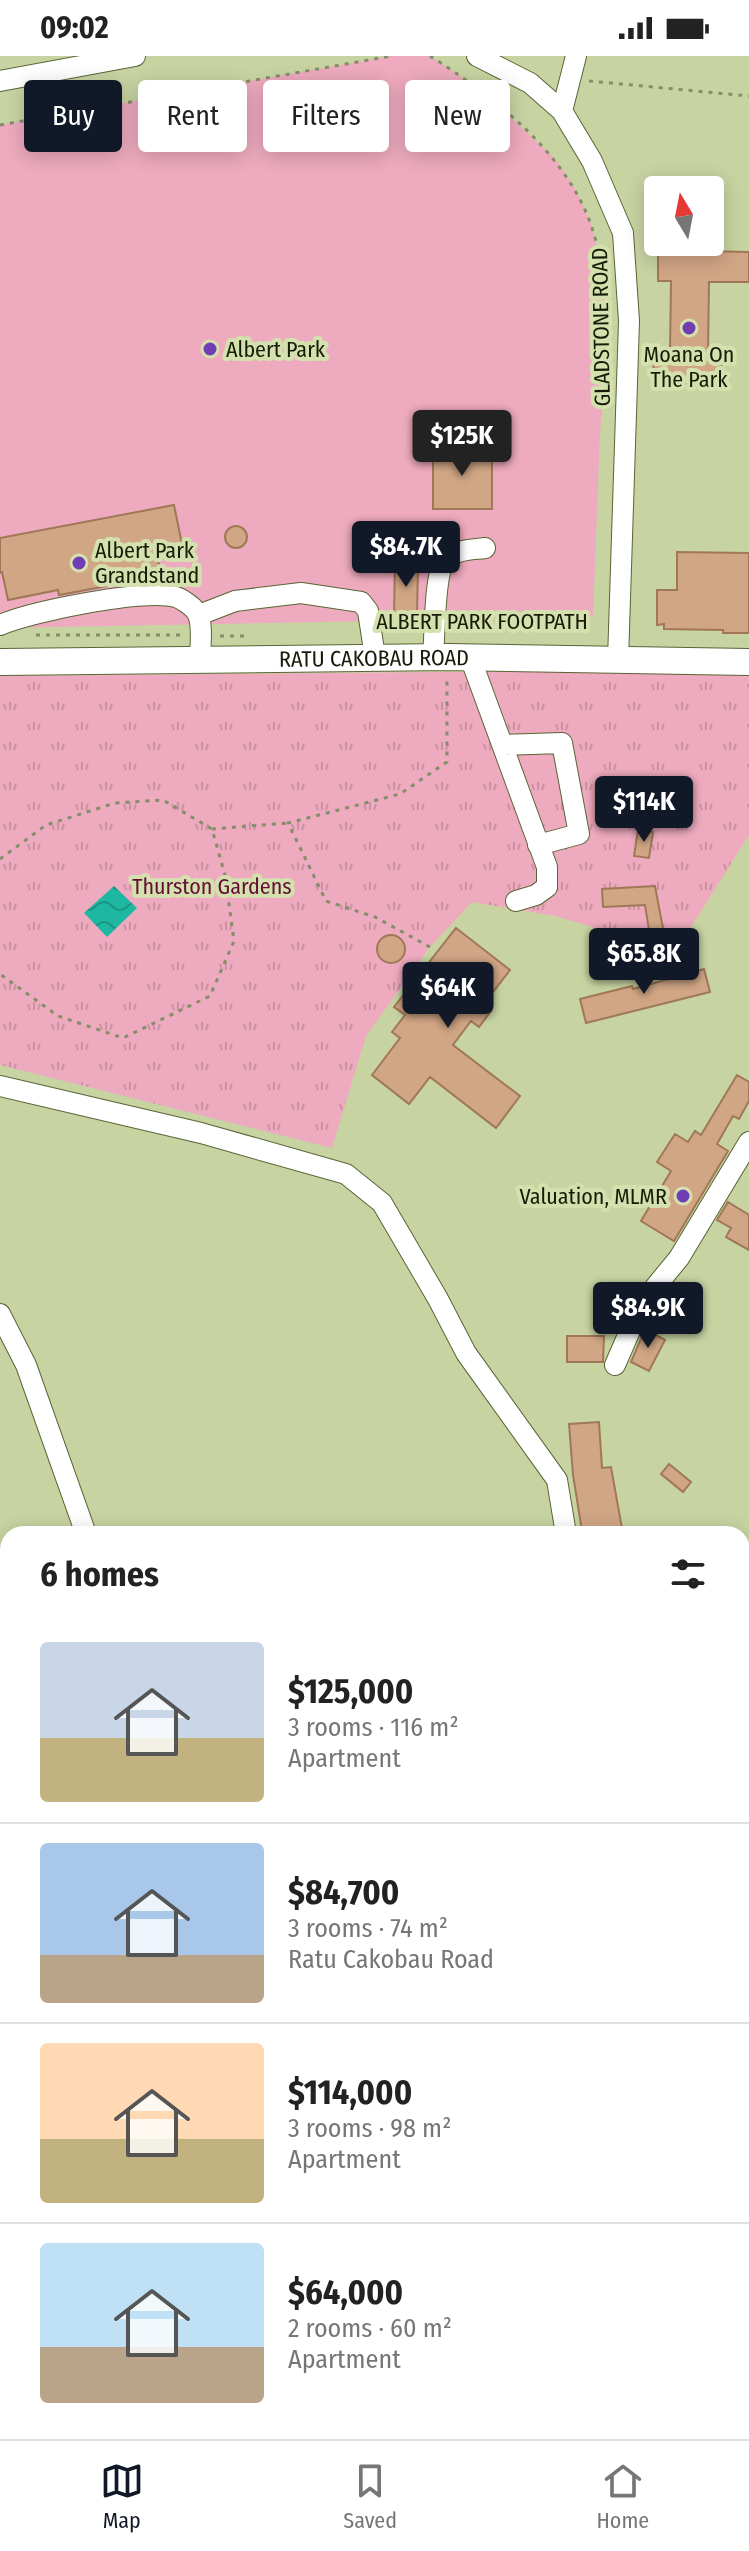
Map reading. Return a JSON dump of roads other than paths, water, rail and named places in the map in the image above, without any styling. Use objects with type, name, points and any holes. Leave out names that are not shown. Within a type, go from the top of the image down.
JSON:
[{"type":"main road","name":"RATU CAKOBAU ROAD","points":[[0,662],[199,637],[375,657],[749,662]]},
{"type":"street","points":[[0,81],[135,56]]},
{"type":"street","name":"GLADSTONE ROAD","points":[[477,56],[530,83],[562,111],[609,195],[623,233],[629,321],[618,660]]},
{"type":"street","points":[[562,111],[576,56]]},
{"type":"street","points":[[485,548],[458,551],[445,561],[439,575],[450,657],[503,745],[547,867],[547,887],[536,895],[516,901]]},
{"type":"street","points":[[199,637],[235,601],[301,593],[361,602],[368,611],[375,657]]},
{"type":"street","points":[[0,625],[46,610],[135,597],[177,597],[193,608],[199,637]]},
{"type":"street","points":[[503,745],[562,743],[579,834],[538,845]]},
{"type":"street","points":[[0,1086],[201,1133],[346,1174],[382,1203],[466,1353],[557,1480],[565,1526]]},
{"type":"street","points":[[615,1365],[642,1303],[679,1258],[749,1142]]},
{"type":"street","points":[[0,1314],[26,1365],[83,1526]]},
{"type":"water","points":[[114,886],[137,908],[107,937],[84,913]]},
{"type":"place","name":"Moana On The Park","points":[[689,328]]},
{"type":"place","name":"Albert Park","points":[[210,349]]},
{"type":"place","name":"Albert Park Grandstand","points":[[79,563]]},
{"type":"place","name":"Valuation, MLMR","points":[[683,1196]]},
{"type":"park label","name":"Thurston Gardens","points":[[212,886]]}]
